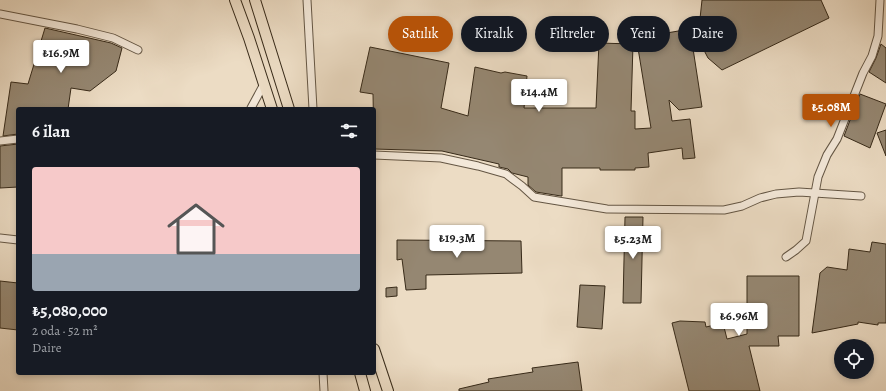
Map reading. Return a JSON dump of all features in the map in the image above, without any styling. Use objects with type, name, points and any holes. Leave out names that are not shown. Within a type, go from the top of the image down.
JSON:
[{"type":"highway","points":[[235,0],[271,107]]},
{"type":"highway","points":[[255,0],[288,107]]},
{"type":"highway","points":[[376,355],[388,391]]},
{"type":"highway","points":[[361,375],[365,391]]},
{"type":"street","points":[[307,0],[313,107]]},
{"type":"street","points":[[786,257],[806,241],[818,177],[827,155],[837,139],[863,73],[872,56],[878,36],[880,0]]},
{"type":"street","points":[[0,14],[78,29],[113,38],[138,50]]},
{"type":"street","points":[[252,107],[264,84]]},
{"type":"street","points":[[0,141],[16,139]]},
{"type":"street","points":[[376,155],[421,156],[449,160],[506,174],[534,197],[607,209],[724,210],[742,206],[760,198],[776,194],[799,192],[861,196]]},
{"type":"street","points":[[0,238],[16,240]]},
{"type":"street","points":[[323,375],[324,391]]},
{"type":"building","points":[[702,0],[821,0],[829,18],[722,70],[708,58],[705,52],[737,52],[737,16],[700,16]]},
{"type":"building","points":[[45,28],[111,43],[122,48],[116,71],[90,91],[71,88],[68,107],[16,107],[16,134],[3,136],[11,82],[28,84]]},
{"type":"building","points":[[678,31],[678,52],[694,52],[702,107],[679,110],[669,100],[672,121],[690,119],[695,158],[683,159],[682,148],[648,153],[649,167],[635,168],[635,170],[562,168],[562,196],[536,192],[528,185],[528,177],[512,173],[508,169],[499,167],[499,164],[442,151],[376,149],[376,107],[373,107],[373,94],[360,92],[370,47],[388,51],[388,52],[449,63],[441,108],[468,116],[475,67],[501,73],[505,72],[527,76],[524,108],[596,108],[599,52],[609,52],[609,43],[617,44],[617,52],[633,52],[631,111],[635,111],[635,129],[651,128],[639,52],[670,52],[670,32]]},
{"type":"building","points":[[881,44],[886,48],[886,83],[869,72]]},
{"type":"building","points":[[860,94],[886,104],[870,148],[844,136]]},
{"type":"building","points":[[886,130],[886,156],[877,133]]},
{"type":"building","points":[[16,144],[16,187],[0,188],[0,146]]},
{"type":"building","points":[[625,217],[643,217],[641,303],[623,303]]},
{"type":"building","points":[[397,240],[521,241],[522,273],[426,275],[426,289],[406,290],[402,259],[397,260]]},
{"type":"building","points":[[872,242],[886,244],[886,323],[878,323],[878,325],[858,322],[858,324],[812,333],[820,273],[827,267],[847,270],[849,249],[870,252]]},
{"type":"building","points":[[747,276],[799,276],[799,336],[778,336],[779,346],[749,346],[760,391],[689,391],[672,323],[680,321],[705,322],[706,327],[723,323],[727,339],[747,334]]},
{"type":"building","points":[[0,281],[16,283],[16,330],[0,328]]},
{"type":"building","points":[[580,285],[605,286],[602,329],[577,327]]},
{"type":"building","points":[[397,287],[397,296],[386,297],[386,288]]},
{"type":"building","points":[[578,362],[582,391],[459,391],[459,389],[489,382],[488,379],[533,372],[532,368]]}]
